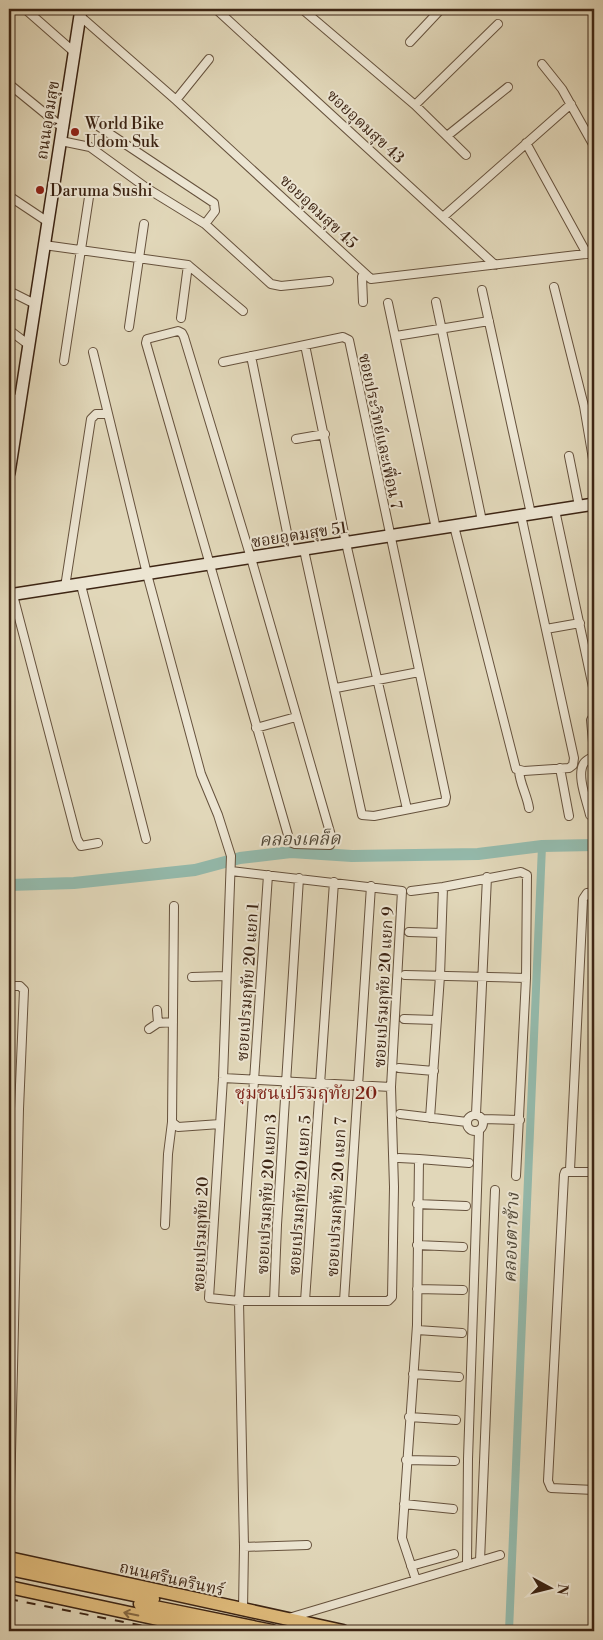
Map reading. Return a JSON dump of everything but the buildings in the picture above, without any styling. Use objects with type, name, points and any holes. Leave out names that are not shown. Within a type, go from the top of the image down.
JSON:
[{"type":"main road","name":"ถนนศรีนครินทร์","points":[[9,1558],[342,1631]]},
{"type":"main road","name":"ถนนศรีนครินทร์","points":[[9,1569],[294,1628],[329,1628]]},
{"type":"main road","name":"ถนนศรีนครินทร์","points":[[9,1577],[272,1631]]},
{"type":"main road","points":[[9,1588],[205,1631]]},
{"type":"street","points":[[25,9],[74,52]]},
{"type":"street","name":"ซอยอุดมสุข 43","points":[[216,9],[495,265]]},
{"type":"street","points":[[302,9],[415,106],[466,155]]},
{"type":"street","points":[[410,42],[441,9]]},
{"type":"street","name":"ถนนอุดมสุข","points":[[9,473],[16,407],[29,345],[80,12]]},
{"type":"street","name":"ซอยอุดมสุข 45","points":[[80,12],[364,276]]},
{"type":"street","points":[[415,106],[498,24]]},
{"type":"street","points":[[176,100],[209,59]]},
{"type":"street","points":[[542,64],[556,79],[572,104],[594,146]]},
{"type":"street","points":[[9,84],[63,128]]},
{"type":"street","points":[[447,136],[508,87]]},
{"type":"street","points":[[443,217],[572,104]]},
{"type":"street","points":[[95,124],[214,203],[215,211],[205,224]]},
{"type":"street","points":[[61,141],[90,147],[148,188],[205,224],[271,284],[281,286],[329,281]]},
{"type":"street","points":[[363,302],[364,276],[377,280],[590,254],[526,144]]},
{"type":"street","points":[[9,196],[48,222]]},
{"type":"street","points":[[64,361],[89,197]]},
{"type":"street","points":[[129,327],[144,224]]},
{"type":"street","points":[[44,245],[188,265],[243,311]]},
{"type":"street","points":[[181,318],[188,265]]},
{"type":"street","points":[[554,287],[584,406],[594,465]]},
{"type":"street","points":[[482,290],[526,514],[546,629],[574,758],[574,765],[519,771]]},
{"type":"street","points":[[9,291],[35,304]]},
{"type":"street","points":[[436,302],[482,521]]},
{"type":"street","points":[[388,303],[436,529]]},
{"type":"street","points":[[396,336],[489,321]]},
{"type":"street","points":[[9,330],[29,345]]},
{"type":"street","points":[[178,331],[182,332],[251,558],[332,839],[330,844],[312,845],[290,842],[146,343],[147,339],[151,336],[178,331]]},
{"type":"street","name":"ซอยประวิทย์และเพื่อน 7","points":[[223,362],[343,337],[349,340],[389,536]]},
{"type":"street","points":[[305,345],[325,434],[346,543],[407,809]]},
{"type":"street","name":"ซอยเปรมฤทัย 20","points":[[93,352],[147,574],[201,774],[218,815],[231,863],[223,1078],[209,1296],[213,1300],[239,1301],[388,1301],[392,1297]]},
{"type":"street","points":[[251,356],[291,552]]},
{"type":"street","points":[[9,395],[16,407]]},
{"type":"street","points":[[65,587],[91,419],[96,414],[108,414]]},
{"type":"street","points":[[296,439],[325,434]]},
{"type":"street","points":[[569,456],[579,506]]},
{"type":"street","name":"ซอยอุดมสุข 51","points":[[11,596],[594,504]]},
{"type":"street","points":[[555,510],[594,692]]},
{"type":"street","points":[[454,526],[514,761],[519,771],[521,787],[529,808]]},
{"type":"street","points":[[304,550],[336,688],[362,814],[374,816],[440,803],[446,800],[389,536]]},
{"type":"street","points":[[81,585],[146,839]]},
{"type":"street","points":[[11,596],[77,839],[81,846],[98,843]]},
{"type":"street","points":[[546,629],[580,623]]},
{"type":"street","points":[[336,688],[419,672]]},
{"type":"street","points":[[590,815],[582,778],[582,768],[585,762],[594,754],[591,720],[594,715]]},
{"type":"street","points":[[256,728],[296,716]]},
{"type":"street","points":[[560,768],[569,816]]},
{"type":"street","points":[[231,863],[268,875],[371,886]]},
{"type":"street","points":[[411,891],[521,872],[527,875],[526,978],[516,1176]]},
{"type":"street","name":"ซอยเปรมฤทัย 20 แยก 1","points":[[243,1610],[244,1548],[239,1301],[268,875]]},
{"type":"street","points":[[476,1114],[487,877]]},
{"type":"street","name":"ซอยเปรมฤทัย 20 แยก 3","points":[[274,1301],[299,878]]},
{"type":"street","name":"ซอยเปรมฤทัย 20 แยก 5","points":[[305,1301],[334,882]]},
{"type":"street","name":"ซอยเปรมฤทัย 20 แยก 9","points":[[371,886],[400,889],[402,893],[391,1087],[394,1187],[392,1297]]},
{"type":"street","name":"ซอยเปรมฤทัย 20 แยก 7","points":[[344,1301],[371,886]]},
{"type":"street","points":[[430,1118],[440,976],[442,887]]},
{"type":"street","points":[[570,1170],[583,899],[587,893],[594,892]]},
{"type":"street","points":[[165,1225],[168,1154],[172,1122],[174,906]]},
{"type":"street","points":[[409,932],[441,933]]},
{"type":"street","points":[[405,975],[526,978]]},
{"type":"street","points":[[192,977],[226,976]]},
{"type":"street","points":[[9,986],[20,986],[24,990],[11,1329],[9,1540]]},
{"type":"street","points":[[156,1010],[158,1023]]},
{"type":"street","points":[[404,1020],[436,1020]]},
{"type":"street","points":[[149,1029],[158,1023],[173,1022]]},
{"type":"street","points":[[400,1068],[434,1071]]},
{"type":"street","points":[[223,1078],[391,1087]]},
{"type":"street","points":[[400,1114],[467,1122]]},
{"type":"street","points":[[476,1114],[483,1119],[520,1120]]},
{"type":"street","points":[[467,1122],[472,1115],[476,1114]]},
{"type":"street","points":[[467,1566],[468,1459],[479,1131],[483,1126],[483,1119]]},
{"type":"street","points":[[172,1122],[178,1127],[220,1124]]},
{"type":"street","points":[[467,1122],[470,1130],[479,1131]]},
{"type":"street","points":[[400,1158],[469,1163]]},
{"type":"street","points":[[416,1580],[402,1538],[409,1418],[417,1330],[419,1159]]},
{"type":"street","points":[[594,1172],[570,1170],[565,1172],[564,1175],[548,1481],[551,1488],[594,1490]]},
{"type":"street","points":[[480,1561],[495,1190]]},
{"type":"street","points":[[417,1204],[466,1206]]},
{"type":"street","points":[[417,1246],[463,1247]]},
{"type":"street","points":[[417,1289],[463,1290]]},
{"type":"street","points":[[417,1330],[462,1333]]},
{"type":"street","points":[[413,1374],[459,1377]]},
{"type":"street","points":[[409,1418],[456,1420]]},
{"type":"street","points":[[406,1460],[455,1461]]},
{"type":"street","points":[[404,1504],[453,1509]]},
{"type":"street","points":[[244,1548],[306,1545]]},
{"type":"street","points":[[411,1566],[454,1554]]},
{"type":"street","points":[[285,1620],[500,1556]]},
{"type":"waterway","name":"คลองเคล็ด","points":[[9,885],[74,883],[195,870],[240,858],[291,852],[352,856],[478,854],[542,846],[594,845]]},
{"type":"waterway","name":"คลองตาช้าง","points":[[509,1631],[542,846]]},
{"type":"railway","points":[[9,1599],[169,1631]]},
{"type":"place","name":"World Bike Udom Suk","points":[[75,132]]},
{"type":"place","name":"Daruma Sushi","points":[[40,190]]},
{"type":"district","name":"ชุมชนเปรมฤทัย 20","points":[[306,1093]]}]
